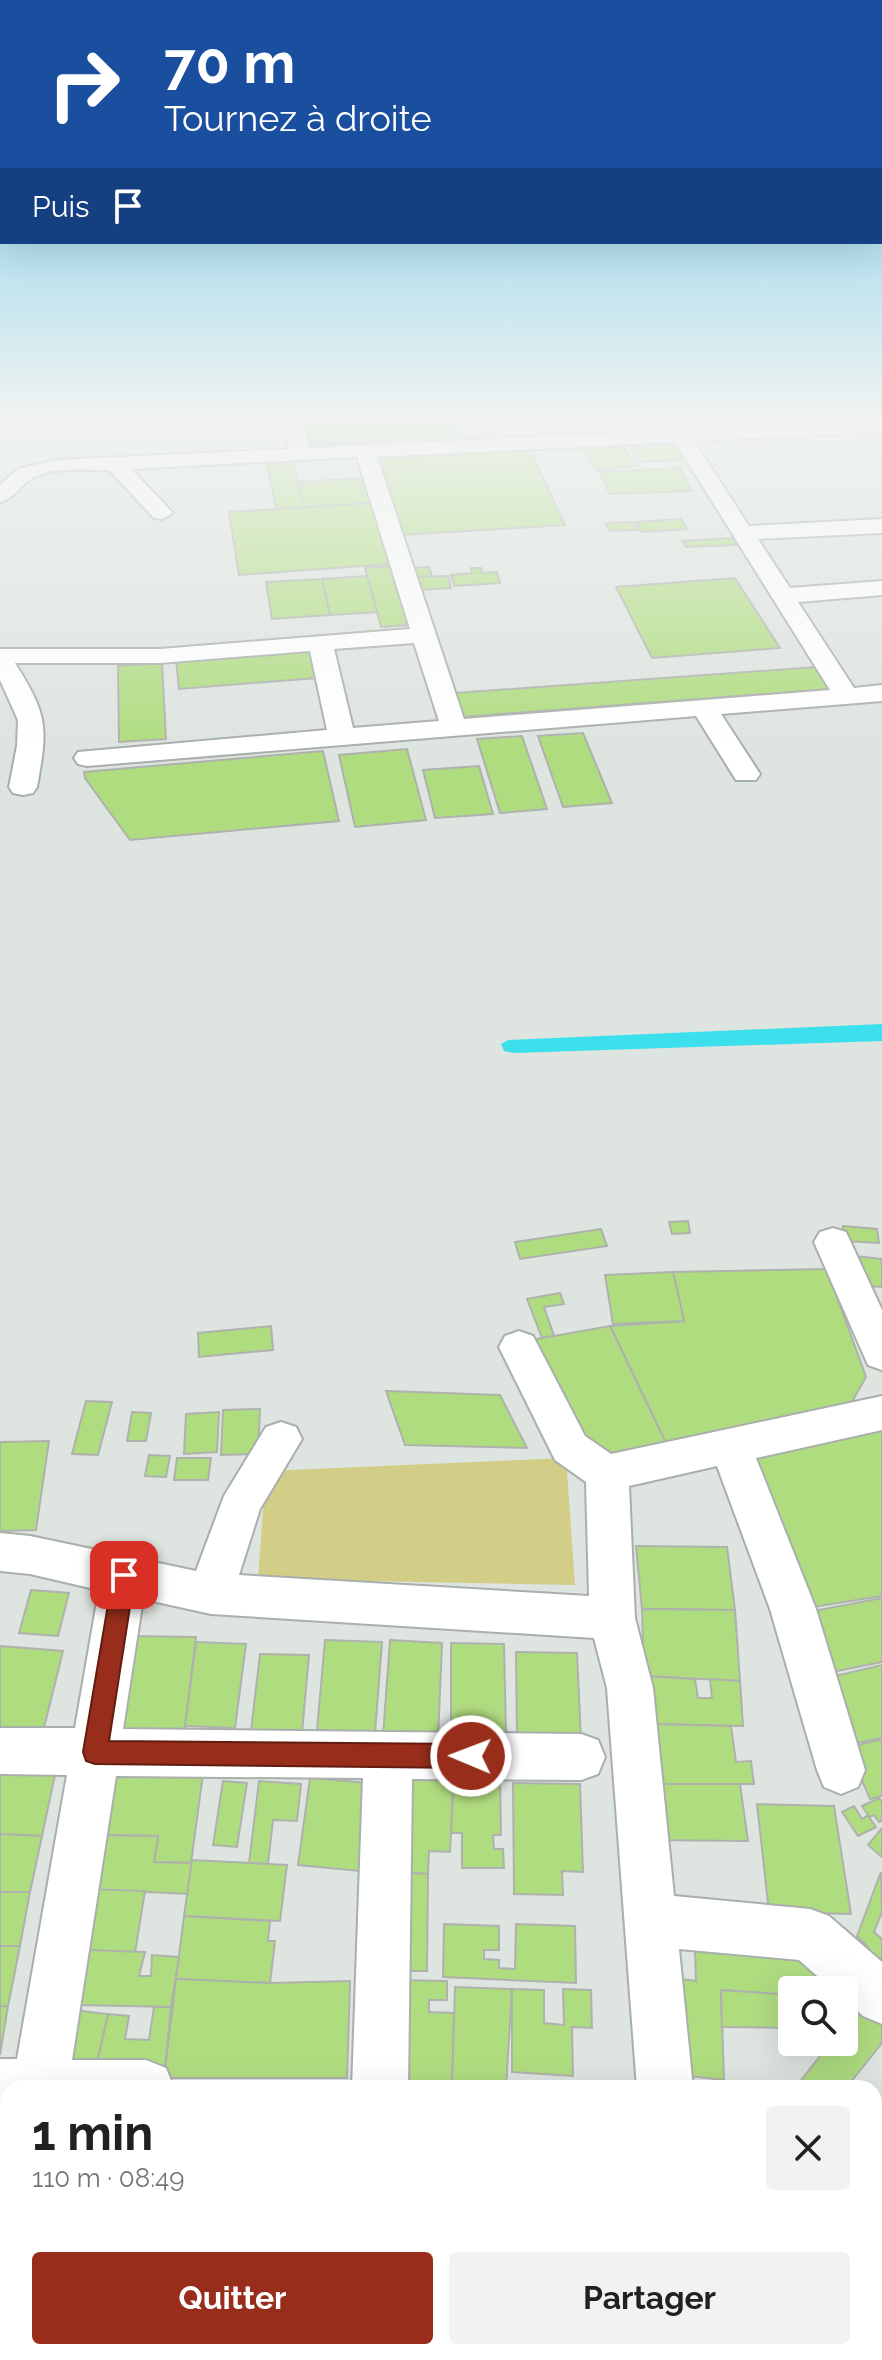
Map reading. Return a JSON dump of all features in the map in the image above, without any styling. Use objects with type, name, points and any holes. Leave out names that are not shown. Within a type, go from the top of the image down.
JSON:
[{"type":"street","points":[[388,525],[454,729]]},
{"type":"street","points":[[738,525],[846,695]]},
{"type":"street","points":[[743,533],[882,526]]},
{"type":"street","points":[[783,596],[882,588]]},
{"type":"street","points":[[23,787],[35,726],[32,712],[10,691],[0,658],[160,656],[422,635]]},
{"type":"street","points":[[320,643],[342,737]]},
{"type":"street","points":[[87,758],[882,693]]},
{"type":"street","points":[[705,709],[746,774]]},
{"type":"street","points":[[833,1242],[882,1354]]},
{"type":"street","points":[[519,1347],[570,1448],[607,1473],[882,1413]]},
{"type":"street","points":[[211,1594],[239,1509],[281,1439]]},
{"type":"street","points":[[730,1444],[793,1609],[841,1770]]},
{"type":"street","points":[[607,1473],[612,1618],[630,1688],[664,2080]]},
{"type":"street","points":[[0,1552],[30,1555],[211,1594],[612,1618]]},
{"type":"street","points":[[41,2080],[124,1575]]},
{"type":"street","points":[[0,1751],[581,1757]]},
{"type":"street","points":[[380,2080],[388,1755]]},
{"type":"street","points":[[650,1920],[810,1935],[882,1997]]},
{"type":"shaded area","points":[[566,1458],[575,1585],[258,1579],[266,1471]]},
{"type":"water","points":[[882,1024],[882,1041],[514,1053],[504,1051],[501,1044],[508,1040]]},
{"type":"building","points":[[231,525],[379,525],[390,564],[239,575]]},
{"type":"building","points":[[399,525],[563,525],[402,535]]},
{"type":"building","points":[[607,525],[636,525],[638,530],[609,531]]},
{"type":"building","points":[[639,525],[685,525],[687,529],[642,532]]},
{"type":"building","points":[[732,538],[736,545],[686,547],[682,541]]},
{"type":"building","points":[[391,566],[409,625],[381,627],[365,568]]},
{"type":"building","points":[[429,567],[432,576],[414,577],[412,568]]},
{"type":"building","points":[[471,568],[481,568],[482,573],[497,572],[500,583],[454,586],[451,575],[472,573]]},
{"type":"building","points":[[367,576],[377,612],[330,615],[322,579]]},
{"type":"building","points":[[448,576],[451,588],[418,590],[415,577]]},
{"type":"building","points":[[735,578],[780,648],[652,658],[616,587]]},
{"type":"building","points":[[322,579],[330,615],[272,619],[266,582]]},
{"type":"building","points":[[310,650],[317,678],[179,689],[176,660]]},
{"type":"building","points":[[162,663],[166,739],[119,742],[118,666]]},
{"type":"building","points":[[817,667],[831,689],[462,717],[455,693]]},
{"type":"building","points":[[583,733],[612,803],[563,807],[538,736]]},
{"type":"building","points":[[522,736],[547,809],[500,813],[477,739]]},
{"type":"building","points":[[407,749],[426,820],[355,827],[339,755]]},
{"type":"building","points":[[323,751],[339,821],[130,840],[85,778],[84,772]]},
{"type":"building","points":[[479,766],[493,814],[435,818],[423,770]]},
{"type":"building","points":[[688,1221],[690,1233],[672,1234],[669,1222]]},
{"type":"building","points":[[843,1226],[877,1229],[879,1243],[844,1241]]},
{"type":"building","points":[[601,1229],[607,1246],[520,1259],[515,1242]]},
{"type":"building","points":[[855,1256],[882,1259],[882,1287],[857,1285]]},
{"type":"building","points":[[827,1269],[866,1377],[849,1407],[666,1443],[610,1326],[684,1321],[673,1272]]},
{"type":"building","points":[[673,1272],[684,1321],[613,1324],[605,1275]]},
{"type":"building","points":[[560,1293],[564,1304],[544,1307],[554,1336],[542,1338],[527,1299]]},
{"type":"building","points":[[271,1326],[273,1350],[199,1357],[198,1333]]},
{"type":"building","points":[[610,1326],[666,1443],[601,1455],[578,1444],[531,1340]]},
{"type":"building","points":[[386,1391],[500,1395],[527,1448],[405,1445]]},
{"type":"building","points":[[86,1401],[112,1402],[98,1455],[72,1454]]},
{"type":"building","points":[[260,1409],[258,1454],[221,1455],[223,1410]]},
{"type":"building","points":[[132,1412],[151,1413],[146,1441],[127,1441]]},
{"type":"building","points":[[219,1412],[217,1452],[184,1454],[186,1414]]},
{"type":"building","points":[[882,1429],[882,1596],[801,1609],[740,1453]]},
{"type":"building","points":[[49,1441],[36,1530],[0,1531],[0,1442]]},
{"type":"building","points":[[149,1455],[170,1456],[166,1477],[145,1476]]},
{"type":"building","points":[[177,1458],[211,1458],[208,1480],[174,1480]]},
{"type":"building","points":[[636,1546],[727,1547],[735,1610],[642,1609]]},
{"type":"building","points":[[31,1590],[69,1593],[58,1636],[19,1633]]},
{"type":"building","points":[[882,1598],[882,1662],[822,1674],[798,1614]]},
{"type":"building","points":[[642,1609],[735,1610],[740,1681],[644,1676]]},
{"type":"building","points":[[129,1636],[196,1637],[184,1736],[113,1735]]},
{"type":"building","points":[[325,1640],[382,1642],[375,1733],[317,1730]]},
{"type":"building","points":[[390,1640],[442,1643],[438,1739],[383,1736]]},
{"type":"building","points":[[196,1642],[246,1644],[235,1728],[185,1726]]},
{"type":"building","points":[[451,1643],[504,1644],[506,1736],[451,1735]]},
{"type":"building","points":[[0,1646],[63,1651],[41,1740],[0,1737]]},
{"type":"building","points":[[516,1652],[577,1653],[581,1740],[517,1738]]},
{"type":"building","points":[[260,1654],[309,1655],[302,1733],[251,1731]]},
{"type":"building","points":[[882,1665],[882,1738],[842,1746],[814,1681]]},
{"type":"building","points":[[644,1676],[695,1679],[698,1698],[712,1698],[710,1679],[740,1681],[743,1726],[653,1724]]},
{"type":"building","points":[[653,1724],[731,1726],[736,1762],[751,1761],[754,1784],[660,1784]]},
{"type":"building","points":[[882,1739],[882,1796],[870,1799],[848,1748]]},
{"type":"building","points":[[399,1771],[454,1774],[450,1852],[429,1851],[428,1874],[392,1872]]},
{"type":"building","points":[[0,1772],[55,1775],[42,1836],[0,1834]]},
{"type":"building","points":[[106,1772],[203,1774],[191,1863],[154,1862],[158,1836],[95,1835]]},
{"type":"building","points":[[454,1774],[500,1778],[501,1835],[493,1835],[494,1849],[503,1849],[504,1868],[462,1868],[462,1833],[451,1833]]},
{"type":"building","points":[[310,1778],[370,1783],[360,1871],[298,1865]]},
{"type":"building","points":[[223,1781],[247,1783],[237,1847],[213,1845]]},
{"type":"building","points":[[259,1781],[301,1784],[297,1821],[273,1820],[268,1864],[249,1863]]},
{"type":"building","points":[[513,1783],[580,1784],[583,1872],[562,1871],[563,1895],[514,1894]]},
{"type":"building","points":[[644,1784],[740,1784],[748,1841],[649,1840]]},
{"type":"building","points":[[879,1798],[882,1802],[882,1821],[879,1822],[874,1815],[869,1817],[876,1827],[858,1836],[842,1812],[854,1806],[862,1819],[868,1815],[862,1806]]},
{"type":"building","points":[[757,1804],[834,1806],[851,1914],[769,1912]]},
{"type":"building","points":[[882,1828],[882,1857],[868,1845]]},
{"type":"building","points":[[0,1834],[42,1836],[30,1892],[0,1892]]},
{"type":"building","points":[[95,1835],[158,1836],[154,1862],[192,1863],[188,1894],[84,1889]]},
{"type":"building","points":[[192,1860],[287,1865],[280,1921],[184,1916]]},
{"type":"building","points":[[392,1872],[428,1874],[427,1971],[389,1971]]},
{"type":"building","points":[[881,1872],[882,1912],[874,1932],[882,1939],[882,1978],[858,1957],[868,1947],[857,1936]]},
{"type":"building","points":[[84,1889],[145,1891],[135,1953],[72,1949]]},
{"type":"building","points":[[0,1892],[30,1892],[20,1946],[0,1946]]},
{"type":"building","points":[[184,1916],[270,1921],[268,1941],[275,1941],[270,1983],[176,1979]]},
{"type":"building","points":[[444,1924],[499,1926],[499,1950],[484,1950],[484,1959],[499,1960],[499,1968],[515,1969],[516,1924],[575,1926],[576,1983],[443,1977]]},
{"type":"building","points":[[0,1946],[20,1946],[8,2006],[0,2006]]},
{"type":"building","points":[[87,1950],[145,1952],[139,1976],[151,1976],[152,1955],[179,1957],[171,2007],[79,2005]]},
{"type":"building","points":[[695,1951],[797,1951],[823,1976],[778,1976],[778,1994],[721,1990],[724,2080],[670,2074],[666,1977],[696,1981]]},
{"type":"building","points":[[176,1979],[270,1983],[350,1981],[347,2078],[164,2078]]},
{"type":"building","points":[[389,1980],[447,1981],[447,2000],[429,2000],[429,2012],[454,2013],[452,2080],[386,2080]]},
{"type":"building","points":[[455,1987],[512,1989],[506,2080],[452,2080]]},
{"type":"building","points":[[512,1989],[544,1990],[544,2023],[564,2025],[563,1989],[591,1990],[592,2028],[572,2027],[573,2076],[512,2072]]},
{"type":"building","points":[[721,1990],[778,1994],[778,2028],[722,2027]]},
{"type":"building","points":[[862,2000],[882,2022],[882,2043],[852,2080],[801,2080],[820,2056],[858,2056],[858,2005]]},
{"type":"building","points":[[0,2006],[8,2006],[0,2055]]},
{"type":"building","points":[[154,2007],[171,2007],[164,2078],[94,2075],[108,2014],[129,2016],[125,2039],[149,2040]]},
{"type":"building","points":[[64,2009],[108,2014],[94,2075],[50,2070]]},
{"type":"route","points":[[124,1575],[95,1752],[471,1756]]}]
